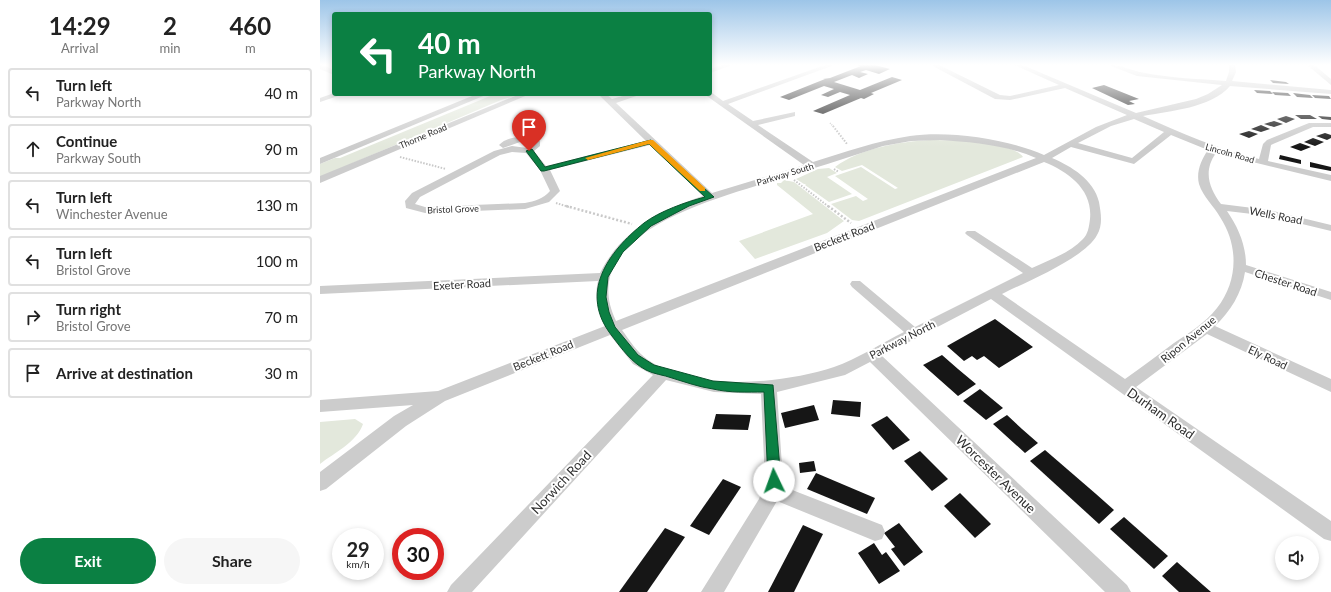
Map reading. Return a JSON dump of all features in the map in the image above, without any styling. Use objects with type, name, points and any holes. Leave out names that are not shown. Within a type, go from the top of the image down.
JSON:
[{"type":"street","points":[[722,104],[757,92]]},
{"type":"street","points":[[987,92],[998,97],[1010,98],[1040,92]]},
{"type":"street","name":"Lincoln Road","points":[[1079,92],[1169,132],[1214,150],[1331,178]]},
{"type":"street","name":"Beckett Road","points":[[320,483],[400,421],[439,396],[1045,158],[1071,144],[1082,136],[1118,121],[1196,101],[1218,92]]},
{"type":"street","points":[[320,100],[333,96]]},
{"type":"street","name":"Thorne Road","points":[[320,161],[479,96]]},
{"type":"street","name":"Thorne Road","points":[[320,180],[521,96]]},
{"type":"street","points":[[604,96],[710,197]]},
{"type":"street","points":[[610,102],[631,96]]},
{"type":"street","points":[[711,96],[812,166]]},
{"type":"street","points":[[752,124],[792,114]]},
{"type":"street","points":[[1085,147],[1126,126],[1118,121]]},
{"type":"street","points":[[1263,162],[1267,144],[1270,142],[1312,125],[1331,125]]},
{"type":"street","points":[[1071,144],[1134,161],[1169,132]]},
{"type":"street","name":"Parkway South","points":[[611,328],[604,312],[602,297],[604,277],[620,250],[644,227],[670,212],[710,197],[895,141],[940,137],[963,138],[1014,147],[1045,158]]},
{"type":"street","points":[[544,169],[651,142]]},
{"type":"street","name":"Bristol Grove","points":[[512,149],[529,151],[544,169],[555,191],[552,196],[546,200],[525,206],[425,210],[410,206],[410,201],[416,195],[501,152],[512,149]]},
{"type":"street","name":"Ripon Avenue","points":[[1125,387],[1206,328],[1221,312],[1228,300],[1241,267],[1240,250],[1235,235],[1206,188],[1203,178],[1203,167],[1209,154],[1214,150]]},
{"type":"street","name":"Parkway North","points":[[611,328],[635,358],[651,368],[664,373],[713,385],[738,388],[769,388],[840,371],[1078,250],[1090,240],[1095,228],[1096,209],[1094,199],[1086,187],[1076,177],[1045,158]]},
{"type":"street","name":"Wells Road","points":[[1219,207],[1269,212],[1331,228]]},
{"type":"street","points":[[971,233],[1031,274]]},
{"type":"street","name":"Chester Road","points":[[1241,267],[1331,296]]},
{"type":"street","name":"Exeter Road","points":[[320,290],[604,277]]},
{"type":"street","points":[[856,284],[914,333]]},
{"type":"street","name":"Durham Road","points":[[992,293],[1331,532]]},
{"type":"street","name":"Ely Road","points":[[1206,328],[1331,386]]},
{"type":"street","name":"Worcester Avenue","points":[[871,355],[1120,592]]},
{"type":"street","name":"Norwich Road","points":[[458,592],[664,373]]},
{"type":"street","points":[[712,592],[767,503],[774,481],[769,388]]},
{"type":"street","name":"Beckett Road","points":[[320,406],[439,396]]},
{"type":"street","points":[[771,490],[875,532]]},
{"type":"path","points":[[830,123],[854,153]]},
{"type":"path","points":[[384,153],[460,172]]},
{"type":"path","points":[[785,174],[861,230]]},
{"type":"path","points":[[546,200],[644,227]]},
{"type":"shaded area","points":[[490,96],[514,96],[501,100],[320,177],[320,164],[335,158],[340,158]]},
{"type":"shaded area","points":[[929,140],[979,142],[1006,148],[1017,152],[1023,157],[859,221],[852,220],[831,204],[856,196],[863,201],[868,199],[835,176],[861,167],[895,189],[898,188],[862,165],[842,171],[835,167],[845,160],[892,144]]},
{"type":"shaded area","points":[[829,168],[837,173],[827,177],[852,194],[829,202],[805,185],[806,184],[796,179],[818,169]]},
{"type":"shaded area","points":[[784,180],[794,182],[844,221],[827,233],[755,259],[739,241],[813,214],[777,185],[777,183],[781,183]]},
{"type":"shaded area","points":[[355,419],[363,424],[356,436],[344,447],[320,464],[320,422]]},
{"type":"building","points":[[793,92],[810,92],[789,100],[780,97]]},
{"type":"building","points":[[828,92],[874,92],[871,93],[874,94],[864,99],[861,98],[823,114],[813,111],[850,95],[840,92],[828,97],[821,95]]},
{"type":"building","points":[[1100,92],[1121,92],[1139,99],[1129,101],[1135,104],[1128,105]]},
{"type":"building","points":[[1256,92],[1271,92],[1273,94]]},
{"type":"building","points":[[1272,92],[1288,93],[1291,96],[1275,95]]},
{"type":"building","points":[[1293,93],[1310,95],[1313,98],[1297,97]]},
{"type":"building","points":[[1312,95],[1329,96],[1331,99],[1315,98]]},
{"type":"building","points":[[1295,115],[1310,115],[1317,119],[1301,119]]},
{"type":"building","points":[[1286,116],[1295,119],[1286,123],[1277,119]]},
{"type":"building","points":[[1318,116],[1331,117],[1331,120],[1322,119]]},
{"type":"building","points":[[1274,121],[1283,124],[1274,127],[1264,124]]},
{"type":"building","points":[[1261,125],[1270,129],[1261,132],[1251,129]]},
{"type":"building","points":[[1249,131],[1258,134],[1249,138],[1239,134]]},
{"type":"building","points":[[1325,133],[1331,135],[1331,138],[1327,140],[1316,136]]},
{"type":"building","points":[[1313,138],[1324,142],[1315,146],[1304,142]]},
{"type":"building","points":[[1300,143],[1311,147],[1301,151],[1290,147]]},
{"type":"building","points":[[1280,155],[1301,160],[1301,164],[1279,159]]},
{"type":"building","points":[[1310,162],[1331,167],[1331,171],[1310,167]]},
{"type":"building","points":[[995,319],[1033,347],[999,368],[984,356],[977,360],[972,356],[964,361],[947,346]]},
{"type":"building","points":[[942,355],[976,384],[958,396],[923,365]]},
{"type":"building","points":[[980,389],[1003,408],[986,420],[963,401]]},
{"type":"building","points":[[833,400],[861,402],[860,417],[831,414]]},
{"type":"building","points":[[814,405],[819,420],[785,428],[781,413]]},
{"type":"building","points":[[716,414],[751,415],[748,430],[712,429]]},
{"type":"building","points":[[1007,415],[1038,443],[1025,453],[993,424]]},
{"type":"building","points":[[887,416],[910,440],[893,450],[871,425]]},
{"type":"building","points":[[1045,450],[1114,510],[1099,524],[1030,461]]},
{"type":"building","points":[[920,451],[948,479],[932,491],[904,461]]},
{"type":"building","points":[[814,461],[816,471],[800,473],[799,463]]},
{"type":"building","points":[[816,473],[875,498],[867,514],[807,489]]},
{"type":"building","points":[[723,479],[741,487],[709,535],[690,526]]},
{"type":"building","points":[[960,493],[991,524],[975,538],[944,506]]},
{"type":"building","points":[[1124,517],[1168,556],[1154,569],[1110,529]]},
{"type":"building","points":[[899,523],[923,552],[904,566],[891,549],[895,547],[884,533]]},
{"type":"building","points":[[803,525],[823,534],[794,592],[768,592]]},
{"type":"building","points":[[665,528],[685,537],[647,592],[619,592]]},
{"type":"building","points":[[874,543],[882,555],[886,552],[900,571],[879,584],[858,553]]},
{"type":"building","points":[[1177,562],[1211,592],[1179,592],[1162,576]]},
{"type":"slow traffic","points":[[588,158],[651,142],[702,190]]},
{"type":"route","points":[[529,151],[544,169],[651,142],[710,197],[686,205],[648,224],[620,250],[610,264],[604,277],[602,297],[604,312],[611,328],[635,358],[651,368],[664,373],[713,385],[738,388],[769,388],[774,481]]}]
